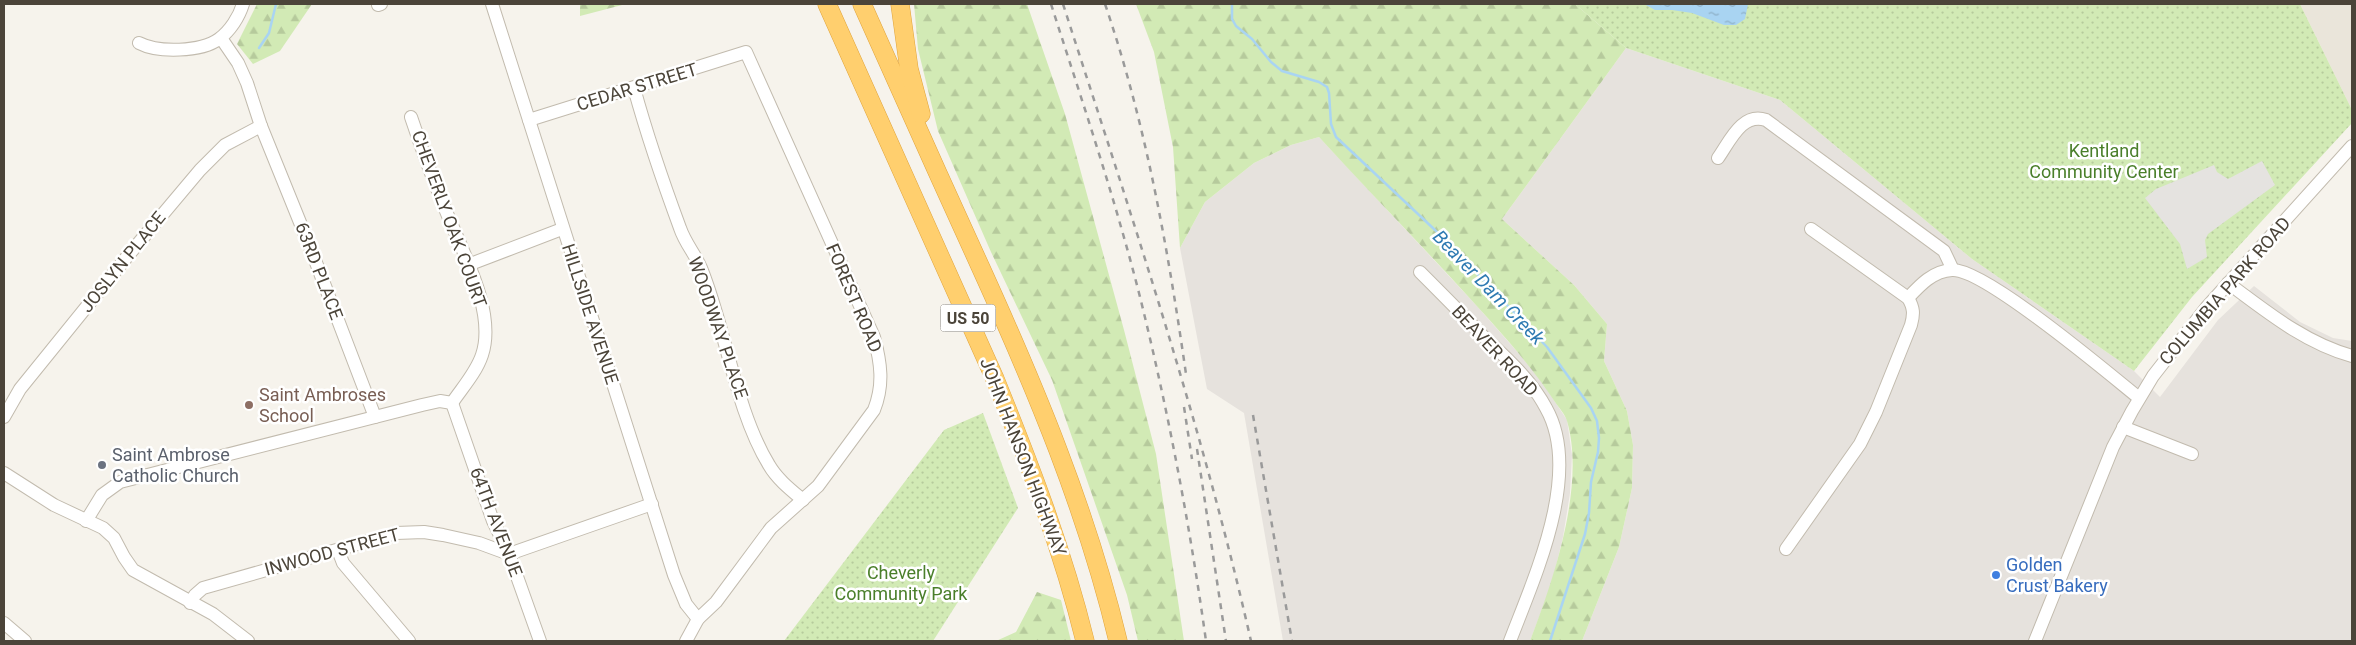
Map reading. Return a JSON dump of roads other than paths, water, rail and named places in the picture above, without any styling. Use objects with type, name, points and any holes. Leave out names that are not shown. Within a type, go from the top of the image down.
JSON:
[{"type":"highway","name":"JOHN HANSON HIGHWAY","points":[[827,4],[1021,441],[1054,534],[1085,641]]},
{"type":"highway","name":"JOHN HANSON HIGHWAY","points":[[862,4],[1049,426],[1085,526],[1118,641]]},
{"type":"highway","points":[[900,4],[913,87],[923,119],[939,157],[954,209]]},
{"type":"street","points":[[139,43],[150,48],[178,49],[211,43],[221,38],[234,23],[243,4]]},
{"type":"street","name":"HILLSIDE AVENUE","points":[[492,4],[562,229],[679,588],[686,604],[698,619]]},
{"type":"street","name":"63RD PLACE","points":[[221,38],[238,63],[247,83],[261,126],[309,243],[375,417]]},
{"type":"street","name":"CEDAR STREET","points":[[529,120],[746,52]]},
{"type":"street","name":"FOREST ROAD","points":[[686,641],[698,619],[727,588],[742,564],[771,528],[803,500],[829,472],[874,410],[879,396],[881,364],[874,337],[746,52]]},
{"type":"street","name":"WOODWAY PLACE","points":[[634,88],[680,229],[704,276],[744,406],[760,448],[769,466],[779,479],[803,500]]},
{"type":"street","name":"CHEVERLY OAK COURT","points":[[411,117],[484,311],[482,355],[475,370],[452,403]]},
{"type":"street","points":[[1718,158],[1744,123],[1754,118],[1766,120],[1944,251],[1953,270]]},
{"type":"street","name":"JOSLYN PLACE","points":[[4,417],[20,389],[185,188],[225,145],[261,126]]},
{"type":"street","name":"COLUMBIA PARK ROAD","points":[[2035,641],[2080,527],[2123,427],[2139,398],[2182,337],[2352,146]]},
{"type":"street","points":[[468,265],[562,229]]},
{"type":"street","points":[[1786,549],[1860,444],[1876,412],[1914,314],[1908,298],[1811,229]]},
{"type":"street","points":[[1908,298],[1921,283],[1935,274],[1953,270],[1971,273],[1993,286],[2044,323],[2139,398]]},
{"type":"street","name":"BEAVER ROAD","points":[[1420,272],[1520,372],[1547,408],[1556,433],[1559,452],[1555,508],[1535,578],[1510,641]]},
{"type":"street","points":[[2228,284],[2296,332],[2322,346],[2352,356]]},
{"type":"street","points":[[86,521],[102,495],[120,482],[433,402],[452,403]]},
{"type":"street","name":"64TH AVENUE","points":[[452,403],[493,520],[509,554],[540,641]]},
{"type":"street","points":[[2123,427],[2192,454]]},
{"type":"street","points":[[4,473],[54,505],[110,533],[133,570],[213,614],[248,641]]},
{"type":"street","points":[[509,554],[652,504]]},
{"type":"street","name":"INWOOD STREET","points":[[190,603],[195,595],[204,588],[365,541],[409,532],[470,541],[509,554]]},
{"type":"street","points":[[338,550],[343,562],[409,641]]},
{"type":"street","points":[[4,623],[25,641]]},
{"type":"water","points":[[1644,4],[1748,4],[1745,19],[1736,25],[1724,25],[1692,13],[1655,10]]},
{"type":"waterway","points":[[259,48],[269,33],[276,4]]},
{"type":"waterway","name":"Beaver Dam Creek","points":[[1232,4],[1232,19],[1236,26],[1252,39],[1271,62],[1282,71],[1319,82],[1327,87],[1331,124],[1336,137],[1435,230],[1547,347],[1591,408],[1597,421],[1599,438],[1598,452],[1591,482],[1589,513],[1585,534],[1550,641]]},
{"type":"railway","points":[[1051,4],[1109,186],[1140,297],[1178,468],[1206,641]]},
{"type":"railway","points":[[1063,4],[1188,400],[1232,560],[1251,641]]},
{"type":"railway","points":[[1105,4],[1120,49],[1144,141],[1172,280],[1186,374]]},
{"type":"railway","points":[[1184,407],[1192,459]]},
{"type":"railway","points":[[1253,415],[1292,641]]},
{"type":"railway","points":[[1197,449],[1226,641]]},
{"type":"place","name":"Saint Ambroses School","points":[[249,405]]},
{"type":"place","name":"Saint Ambrose Catholic Church","points":[[102,465]]},
{"type":"place","name":"Golden Crust Bakery","points":[[1996,575]]},
{"type":"park label","name":"Kentland Community Center","points":[[2104,161]]},
{"type":"park label","name":"Cheverly Community Park","points":[[901,583]]}]
